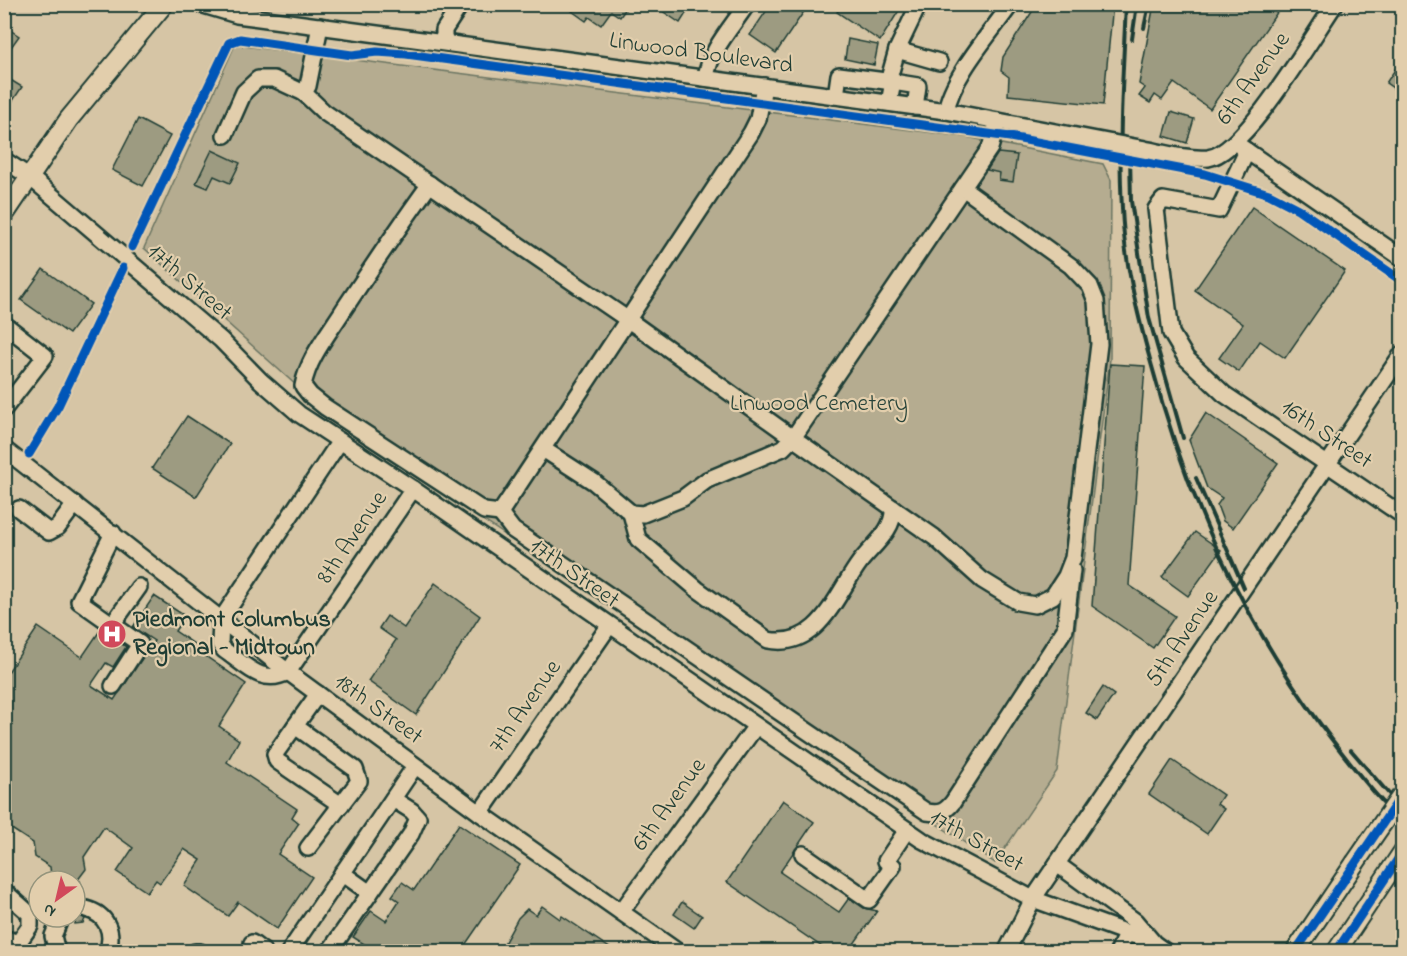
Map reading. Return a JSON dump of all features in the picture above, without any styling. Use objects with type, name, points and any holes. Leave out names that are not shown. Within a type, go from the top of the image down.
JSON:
[{"type":"main road","points":[[4,215],[100,78],[164,4]]},
{"type":"main road","points":[[1295,951],[1402,795]]},
{"type":"main road","points":[[1336,951],[1402,854]]},
{"type":"street","name":"Linwood Boulevard","points":[[200,4],[237,15],[319,33],[444,42],[915,106],[1113,144],[1195,157]]},
{"type":"street","points":[[444,42],[444,30],[461,4]]},
{"type":"street","points":[[706,78],[707,64],[747,4]]},
{"type":"street","points":[[889,103],[890,82],[897,50],[919,4]]},
{"type":"street","points":[[946,111],[948,98],[958,81],[1011,4]]},
{"type":"street","name":"6th Avenue","points":[[1195,157],[1220,154],[1242,147],[1247,132],[1335,4]]},
{"type":"street","points":[[304,93],[319,33]]},
{"type":"street","points":[[897,50],[939,62]]},
{"type":"street","points":[[836,96],[839,75],[918,86],[915,106]]},
{"type":"street","points":[[225,135],[244,92],[258,79],[274,79],[304,93],[324,112],[627,319],[934,537],[982,580],[1018,602],[1035,605],[1053,596],[1066,576],[1073,558]]},
{"type":"street","points":[[500,513],[751,133],[758,118],[764,86]]},
{"type":"street","points":[[631,513],[643,514],[683,498],[707,480],[783,448],[793,438],[990,148],[998,121]]},
{"type":"street","points":[[1242,147],[1402,258]]},
{"type":"street","name":"16th Street","points":[[1242,147],[1219,210],[1162,200],[1156,209],[1171,333],[1186,358],[1224,394],[1402,515]]},
{"type":"street","name":"17th Street","points":[[4,160],[30,177],[221,340],[261,381],[298,414],[413,489],[907,830],[1033,899],[1127,932],[1152,942],[1166,951]]},
{"type":"street","points":[[430,184],[402,222],[317,351],[305,375],[303,386],[310,395],[484,511],[500,513],[513,530],[690,649],[807,732],[927,812],[938,813],[946,811],[953,802],[1065,629],[1099,344],[1096,301],[1090,286],[1071,266],[963,188]]},
{"type":"street","points":[[4,324],[45,356],[4,410]]},
{"type":"street","name":"5th Avenue","points":[[1006,951],[1033,899],[1402,354]]},
{"type":"street","points":[[288,672],[277,678],[263,677],[224,650],[220,644],[221,620],[340,441]]},
{"type":"street","name":"18th Street","points":[[4,449],[288,672],[480,813],[678,951]]},
{"type":"street","points":[[543,449],[594,482],[631,513],[638,539],[648,549],[698,590],[768,640],[780,642],[810,631],[825,619],[852,574],[886,532],[894,518],[893,508]]},
{"type":"street","name":"8th Avenue","points":[[288,672],[413,489]]},
{"type":"street","points":[[18,509],[49,532],[51,528],[57,527],[71,501]]},
{"type":"street","points":[[113,533],[79,601],[140,644],[113,686]]},
{"type":"street","points":[[112,625],[139,586]]},
{"type":"street","name":"7th Avenue","points":[[480,813],[609,626]]},
{"type":"street","points":[[318,694],[275,754],[277,761],[341,805]]},
{"type":"street","points":[[295,726],[356,768],[358,781],[308,848]]},
{"type":"street","name":"6th Avenue","points":[[621,912],[756,726]]},
{"type":"street","points":[[289,951],[415,766]]},
{"type":"street","points":[[329,951],[411,834],[418,818],[412,811],[393,799]]},
{"type":"street","points":[[803,854],[869,900],[907,830]]},
{"type":"street","points":[[1057,864],[1135,921],[1152,942]]},
{"type":"street","points":[[342,873],[370,893]]},
{"type":"street","points":[[4,891],[30,914],[30,926],[18,943],[4,938]]},
{"type":"street","points":[[87,909],[96,913],[106,923],[110,937],[107,951]]},
{"type":"street","points":[[56,929],[53,936],[57,951]]},
{"type":"street","points":[[1118,951],[1127,932]]},
{"type":"green space","name":"Linwood Cemetery","points":[[235,45],[966,137],[1103,164],[1111,180],[1110,359],[1057,771],[995,863],[338,423],[144,248]]},
{"type":"building","points":[[576,4],[629,4],[620,17],[611,11],[601,25],[589,17],[586,21],[572,11]]},
{"type":"building","points":[[652,4],[692,4],[680,23]]},
{"type":"building","points":[[771,4],[809,4],[776,53],[750,35]]},
{"type":"building","points":[[843,4],[903,4],[880,41],[837,12]]},
{"type":"building","points":[[1037,4],[1113,4],[1103,105],[1008,95],[1009,77],[1001,71],[1003,57]]},
{"type":"building","points":[[1154,4],[1283,4],[1210,109],[1174,83],[1162,100],[1155,95],[1150,103],[1139,96],[1145,88],[1139,84]]},
{"type":"building","points":[[4,26],[19,36],[4,57]]},
{"type":"building","points":[[848,39],[878,45],[874,65],[845,59]]},
{"type":"building","points":[[1402,59],[1402,94],[1386,83]]},
{"type":"building","points":[[4,76],[22,87],[4,114]]},
{"type":"building","points":[[1171,112],[1194,119],[1187,143],[1164,136]]},
{"type":"building","points":[[138,119],[170,136],[143,186],[112,170]]},
{"type":"building","points":[[212,150],[240,163],[230,183],[214,176],[208,188],[196,183]]},
{"type":"building","points":[[998,153],[1017,155],[1013,182],[999,180],[1000,173],[987,170]]},
{"type":"building","points":[[1252,207],[1345,271],[1285,358],[1260,341],[1239,372],[1219,358],[1243,324],[1195,290]]},
{"type":"building","points":[[43,269],[91,304],[69,334],[21,300]]},
{"type":"building","points":[[1110,364],[1145,366],[1129,585],[1175,616],[1153,648],[1092,606]]},
{"type":"building","points":[[1206,413],[1278,463],[1233,528],[1223,521],[1217,505],[1222,498],[1207,488],[1189,440]]},
{"type":"building","points":[[187,416],[230,444],[196,497],[152,468]]},
{"type":"building","points":[[1195,532],[1221,550],[1188,596],[1162,577]]},
{"type":"building","points":[[435,583],[480,616],[416,715],[368,681],[396,640],[379,628],[387,616],[404,628]]},
{"type":"building","points":[[154,596],[185,616],[175,631],[203,650],[201,653],[246,684],[219,726],[239,740],[227,762],[297,809],[292,817],[299,823],[278,854],[312,877],[277,929],[238,902],[228,916],[184,886],[201,860],[184,849],[160,883],[156,880],[147,892],[117,872],[133,848],[104,827],[84,857],[86,869],[50,869],[35,857],[33,843],[4,824],[4,678],[38,627],[82,657],[101,629],[126,647],[113,667],[106,663],[91,685],[114,700],[154,641],[133,627]]},
{"type":"building","points":[[1103,687],[1114,695],[1097,720],[1086,713]]},
{"type":"building","points":[[1172,760],[1223,795],[1217,804],[1224,809],[1207,834],[1149,794]]},
{"type":"building","points":[[783,800],[814,822],[780,872],[839,912],[849,898],[864,908],[877,911],[849,951],[828,951],[727,882]]},
{"type":"building","points":[[459,824],[520,865],[461,951],[375,951],[353,937],[371,911],[386,921],[399,901],[392,896],[402,882],[414,890]]},
{"type":"building","points":[[682,902],[702,916],[694,928],[674,914]]},
{"type":"building","points":[[542,906],[560,919],[562,916],[614,951],[500,951],[518,918],[527,909],[536,915]]},
{"type":"railway","points":[[1126,4],[1121,106],[1122,208],[1125,247],[1146,344],[1181,461],[1219,553],[1265,640],[1321,725],[1370,788],[1402,822]]},
{"type":"railway","points":[[1132,39],[1137,4]]},
{"type":"railway","points":[[1144,28],[1149,4]]},
{"type":"railway","points":[[1130,156],[1131,201],[1149,318],[1183,438]]},
{"type":"railway","points":[[1196,478],[1244,588]]},
{"type":"railway","points":[[1351,750],[1402,809]]},
{"type":"cycle path","points":[[132,247],[229,43],[240,39],[352,55],[377,52],[406,54],[1010,137],[1205,174],[1269,194],[1298,209],[1402,281]]},
{"type":"cycle path","points":[[29,454],[58,406],[123,268]]},
{"type":"cycle path","points":[[1295,952],[1402,795]]},
{"type":"cycle path","points":[[1336,952],[1402,853]]},
{"type":"place","name":"Piedmont Columbus Regional - Midtown","points":[[112,634]]}]
